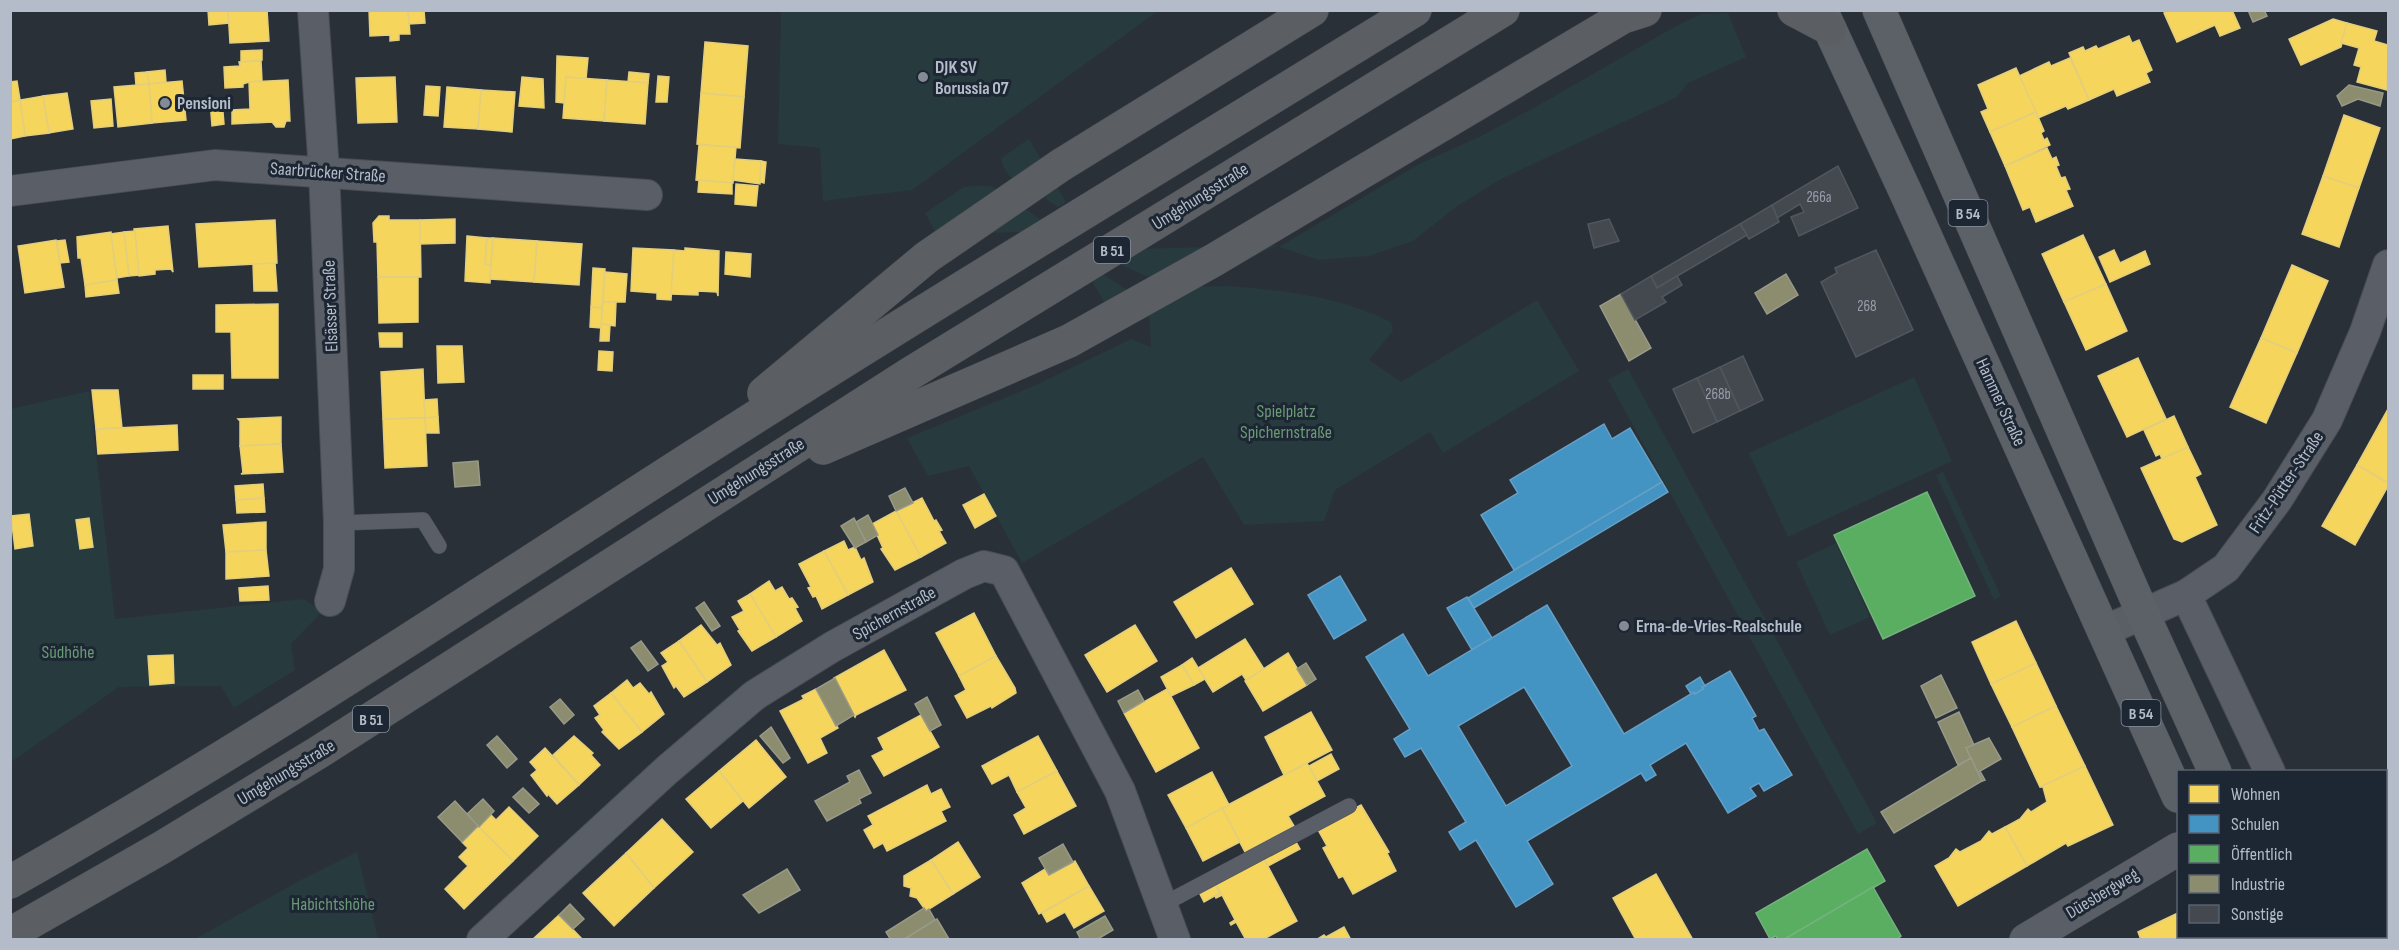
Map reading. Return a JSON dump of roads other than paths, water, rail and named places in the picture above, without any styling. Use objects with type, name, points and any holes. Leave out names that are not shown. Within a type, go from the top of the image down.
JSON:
[{"type":"highway","points":[[696,455],[775,383],[927,257],[1061,165],[1312,10]]},
{"type":"highway","name":"B 51","points":[[10,882],[151,801],[343,684],[696,455],[1415,10]]},
{"type":"highway","name":"Umgehungsstraße","points":[[10,934],[161,848],[319,752],[722,492],[1040,293],[1503,10]]},
{"type":"highway","points":[[1794,10],[1825,20]]},
{"type":"highway","points":[[722,492],[1070,340],[1214,261],[1633,13]]},
{"type":"main road","name":"B 54","points":[[1879,10],[2143,614],[2215,770]]},
{"type":"main road","name":"Hammer Straße","points":[[1825,20],[1911,204],[2177,794]]},
{"type":"street","name":"Elsässer Straße","points":[[314,10],[324,171],[339,523],[339,569],[330,601]]},
{"type":"street","name":"Saarbrücker Straße","points":[[10,191],[215,165],[647,195]]},
{"type":"street","name":"Fritz-Pütter-Straße","points":[[2104,631],[2186,595],[2226,568],[2277,500],[2327,420],[2365,332],[2388,265]]},
{"type":"street","name":"Spichernstraße","points":[[482,939],[667,770],[755,696],[832,647],[964,574],[984,566],[1004,571],[1120,791],[1175,939]]},
{"type":"street","points":[[2186,595],[2270,770]]},
{"type":"street","name":"Düesbergweg","points":[[2026,939],[2177,850]]},
{"type":"lane","points":[[339,523],[423,520],[439,546]]},
{"type":"lane","points":[[1162,905],[1349,806]]},
{"type":"place","name":"DJK SV Borussia 07","points":[[923,77]]},
{"type":"place","name":"Pensioni","points":[[165,103]]},
{"type":"place","name":"Erna-de-Vries-Realschule","points":[[1624,626]]},
{"type":"park label","name":"Spielplatz Spichernstraße","points":[[1286,421]]},
{"type":"park label","name":"Südhöhe","points":[[68,652]]},
{"type":"park label","name":"Habichtshöhe","points":[[333,904]]}]
